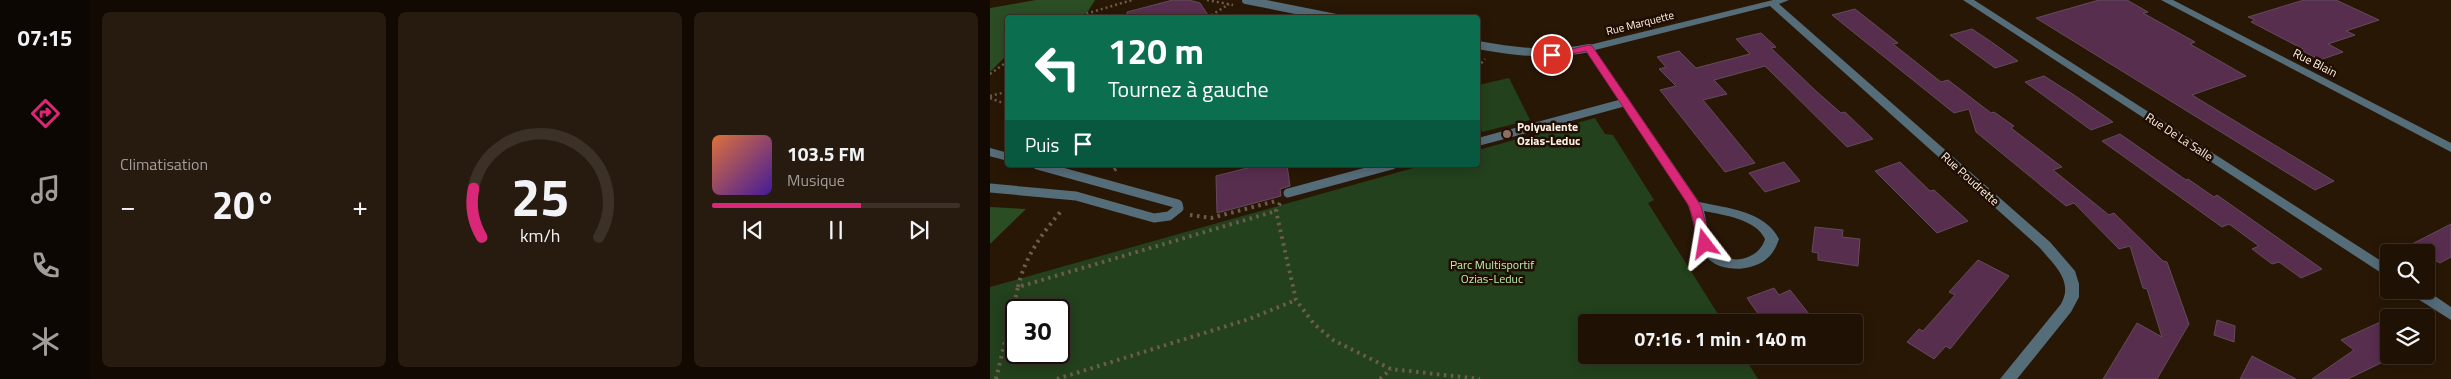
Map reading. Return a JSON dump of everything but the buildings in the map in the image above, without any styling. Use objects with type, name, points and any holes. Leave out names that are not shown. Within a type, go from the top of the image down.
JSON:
[{"type":"street","name":"Rue De La Salle","points":[[1968,0],[2380,267]]},
{"type":"street","name":"Rue Blain","points":[[2166,0],[2451,148]]},
{"type":"street","name":"Rue Marquette","points":[[1589,48],[1778,1]]},
{"type":"street","name":"Rue Poudrette","points":[[1778,1],[2045,245],[2068,272],[2072,284],[2070,303],[2008,379]]},
{"type":"street","points":[[1589,48],[1695,206],[1705,244],[1711,254],[1718,260],[1730,264],[1748,263],[1756,260],[1770,249],[1772,242],[1769,232],[1756,222],[1695,206]]},
{"type":"street","points":[[2428,299],[2451,314]]},
{"type":"lane","points":[[1246,0],[1321,15]]},
{"type":"lane","points":[[1480,45],[1536,56],[1559,55],[1589,48]]},
{"type":"lane","points":[[1480,141],[1626,102]]},
{"type":"lane","points":[[990,152],[1005,156]]},
{"type":"lane","points":[[990,188],[1076,196],[1146,217],[1165,217],[1173,214],[1179,208],[1178,204],[1044,167]]},
{"type":"lane","points":[[1285,196],[1385,167]]},
{"type":"path","points":[[1082,15],[1132,0]]},
{"type":"path","points":[[1212,15],[1229,4]]},
{"type":"path","points":[[990,74],[1005,63]]},
{"type":"path","points":[[990,97],[1005,92]]},
{"type":"path","points":[[990,97],[1005,104]]},
{"type":"path","points":[[996,379],[1023,267],[1055,218],[1076,196]]},
{"type":"path","points":[[1211,218],[1285,196]]},
{"type":"path","points":[[1018,287],[1276,211],[1296,300],[1314,324],[1333,340],[1391,369],[1480,379]]},
{"type":"path","points":[[1056,379],[1249,319],[1296,300]]},
{"type":"path","points":[[1380,379],[1391,369]]},
{"type":"green space","points":[[1036,0],[1095,0],[1087,13],[1078,15],[1005,15],[1005,57],[990,72],[990,8]]},
{"type":"green space","points":[[1509,78],[1530,120],[1482,132],[1480,126],[1480,85]]},
{"type":"green space","name":"Parc Multisportif Ozias-Leduc","points":[[1595,118],[1605,134],[1613,135],[1654,200],[1648,203],[1718,314],[1578,314],[1578,364],[1749,364],[1758,379],[990,379],[990,287],[1417,167],[1480,167],[1480,149]]},
{"type":"green space","points":[[990,207],[1026,209],[990,244]]},
{"type":"place","name":"Polyvalente Ozias-Leduc","points":[[1507,134]]},
{"type":"route","points":[[1552,55],[1566,54],[1589,48],[1695,206],[1705,244]]}]
